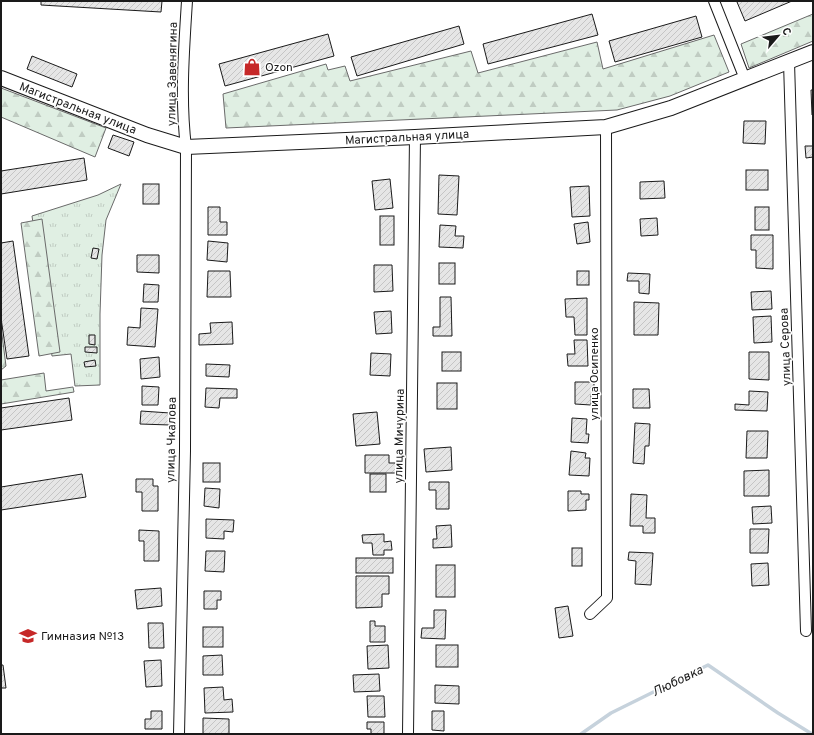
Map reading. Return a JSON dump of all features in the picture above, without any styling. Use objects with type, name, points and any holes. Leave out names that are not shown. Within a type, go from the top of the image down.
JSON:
[{"type":"main road","name":"Магистральная улица","points":[[1,78],[147,135],[186,147],[606,127],[671,108],[813,52]]},
{"type":"street","name":"улица Завенягина","points":[[186,147],[184,129],[184,62],[187,1]]},
{"type":"street","points":[[714,1],[745,79]]},
{"type":"street","name":"улица Серова","points":[[789,62],[806,631]]},
{"type":"street","name":"улица Осипенко","points":[[590,614],[607,598],[606,127]]},
{"type":"street","name":"улица Мичурина","points":[[408,734],[415,137]]},
{"type":"street","name":"улица Чкалова","points":[[179,734],[185,452],[186,147]]},
{"type":"green space","points":[[813,14],[813,41],[749,68],[741,44]]},
{"type":"green space","points":[[714,35],[729,72],[670,96],[617,110],[226,128],[223,94],[326,64],[328,70],[345,66],[350,81],[471,51],[478,73],[597,42],[603,69]]},
{"type":"green space","points":[[1,88],[106,128],[95,157],[1,117]]},
{"type":"green space","points":[[121,184],[106,220],[102,255],[100,385],[75,386],[71,354],[52,356],[32,216],[98,195]]},
{"type":"green space","points":[[42,219],[60,352],[39,356],[21,223]]},
{"type":"green space","points":[[1,327],[6,366],[1,370]]},
{"type":"green space","points":[[44,373],[46,391],[73,387],[74,392],[1,404],[1,380]]},
{"type":"building","points":[[41,1],[162,1],[161,12],[41,5]]},
{"type":"building","points":[[792,1],[745,21],[737,2]]},
{"type":"building","points":[[592,14],[598,35],[488,64],[483,44]]},
{"type":"building","points":[[696,16],[702,37],[615,62],[609,41]]},
{"type":"building","points":[[459,26],[464,44],[357,76],[351,57]]},
{"type":"building","points":[[328,34],[334,56],[225,86],[219,64]]},
{"type":"building","points":[[32,56],[77,74],[72,87],[27,69]]},
{"type":"building","points":[[811,90],[813,90],[813,115],[812,115]]},
{"type":"building","points":[[744,121],[766,121],[765,144],[743,143]]},
{"type":"building","points":[[113,135],[134,142],[129,156],[108,148]]},
{"type":"building","points":[[805,146],[813,146],[813,157],[806,158]]},
{"type":"building","points":[[84,158],[87,180],[1,194],[1,171]]},
{"type":"building","points":[[746,170],[768,170],[768,190],[746,190]]},
{"type":"building","points":[[439,175],[459,176],[457,215],[438,214]]},
{"type":"building","points":[[390,179],[393,208],[375,210],[372,181]]},
{"type":"building","points":[[664,181],[665,198],[640,199],[640,182]]},
{"type":"building","points":[[143,184],[159,184],[159,204],[143,204]]},
{"type":"building","points":[[589,186],[590,216],[572,217],[570,187]]},
{"type":"building","points":[[208,207],[220,207],[220,222],[227,222],[227,235],[208,235]]},
{"type":"building","points":[[755,207],[769,207],[769,230],[755,230]]},
{"type":"building","points":[[380,216],[394,216],[394,245],[380,245]]},
{"type":"building","points":[[657,218],[658,235],[641,236],[640,219]]},
{"type":"building","points":[[588,222],[590,242],[577,244],[574,224]]},
{"type":"building","points":[[440,225],[456,226],[455,236],[464,236],[463,248],[439,247]]},
{"type":"building","points":[[751,235],[773,235],[773,269],[756,268],[756,250],[751,250]]},
{"type":"building","points":[[13,241],[29,356],[7,359],[1,318],[1,243]]},
{"type":"building","points":[[208,241],[228,243],[227,262],[207,260]]},
{"type":"building","points":[[93,248],[99,249],[97,259],[91,258]]},
{"type":"building","points":[[137,255],[159,255],[159,273],[137,272]]},
{"type":"building","points":[[439,263],[455,263],[455,284],[439,284]]},
{"type":"building","points":[[374,265],[392,265],[393,291],[374,292]]},
{"type":"building","points":[[208,271],[230,271],[231,297],[207,297]]},
{"type":"building","points":[[577,271],[589,271],[589,285],[577,285]]},
{"type":"building","points":[[628,273],[650,274],[649,294],[639,293],[639,281],[627,281]]},
{"type":"building","points":[[144,284],[159,285],[158,302],[143,302]]},
{"type":"building","points":[[771,291],[772,309],[752,310],[751,292]]},
{"type":"building","points":[[440,297],[451,297],[452,336],[433,336],[433,327],[440,327]]},
{"type":"building","points":[[587,298],[587,335],[575,335],[574,317],[566,317],[565,299]]},
{"type":"building","points":[[634,302],[659,303],[658,335],[634,335]]},
{"type":"building","points":[[141,308],[158,309],[155,347],[127,345],[128,327],[140,328]]},
{"type":"building","points":[[391,311],[392,333],[376,334],[374,312]]},
{"type":"building","points":[[771,316],[772,342],[754,343],[753,317]]},
{"type":"building","points":[[232,322],[233,344],[199,345],[199,334],[211,333],[210,323]]},
{"type":"building","points":[[89,335],[95,335],[95,345],[89,344]]},
{"type":"building","points":[[574,340],[587,340],[588,366],[568,366],[567,354],[575,354]]},
{"type":"building","points":[[85,347],[97,347],[97,353],[85,352]]},
{"type":"building","points":[[442,352],[461,352],[461,371],[442,371]]},
{"type":"building","points":[[749,352],[769,352],[769,380],[749,379]]},
{"type":"building","points":[[371,353],[391,354],[390,376],[370,375]]},
{"type":"building","points":[[159,357],[160,377],[141,379],[140,359]]},
{"type":"building","points":[[95,360],[96,366],[85,367],[84,362]]},
{"type":"building","points":[[206,364],[230,365],[229,377],[206,376]]},
{"type":"building","points":[[575,382],[594,382],[594,394],[591,394],[591,405],[575,404]]},
{"type":"building","points":[[437,383],[457,383],[457,409],[437,409]]},
{"type":"building","points":[[142,386],[159,387],[158,405],[142,405]]},
{"type":"building","points":[[206,388],[237,389],[237,398],[220,398],[219,408],[205,407]]},
{"type":"building","points":[[633,389],[649,389],[650,408],[633,408]]},
{"type":"building","points":[[749,391],[768,392],[767,411],[735,410],[735,404],[749,405]]},
{"type":"building","points":[[69,398],[72,420],[1,430],[1,408]]},
{"type":"building","points":[[141,411],[170,413],[170,425],[140,424]]},
{"type":"building","points":[[377,412],[380,444],[356,446],[353,414]]},
{"type":"building","points":[[572,418],[587,419],[586,434],[589,434],[588,443],[571,442]]},
{"type":"building","points":[[635,423],[650,424],[649,446],[645,446],[644,464],[633,463]]},
{"type":"building","points":[[747,431],[768,431],[767,458],[746,458]]},
{"type":"building","points":[[451,447],[452,470],[426,472],[424,449]]},
{"type":"building","points":[[571,451],[586,453],[585,458],[590,458],[589,476],[569,475]]},
{"type":"building","points":[[365,455],[389,455],[389,463],[399,463],[399,473],[365,473]]},
{"type":"building","points":[[203,463],[220,463],[220,482],[203,482]]},
{"type":"building","points":[[769,470],[769,496],[744,496],[744,471]]},
{"type":"building","points":[[82,474],[86,497],[1,510],[1,487]]},
{"type":"building","points":[[370,474],[386,474],[386,492],[370,492]]},
{"type":"building","points":[[136,479],[153,479],[153,486],[158,486],[158,511],[142,511],[142,492],[136,492]]},
{"type":"building","points":[[429,482],[449,482],[449,509],[436,509],[436,490],[429,490]]},
{"type":"building","points":[[205,488],[220,489],[219,508],[204,506]]},
{"type":"building","points":[[568,491],[581,491],[581,494],[589,494],[589,500],[586,500],[586,510],[568,511]]},
{"type":"building","points":[[631,494],[647,495],[646,518],[655,518],[655,533],[643,533],[643,526],[630,526]]},
{"type":"building","points":[[771,506],[772,523],[753,524],[752,507]]},
{"type":"building","points":[[206,519],[234,520],[233,532],[224,531],[224,539],[206,538]]},
{"type":"building","points":[[451,525],[452,547],[433,548],[433,539],[437,539],[436,526]]},
{"type":"building","points":[[750,529],[769,529],[768,553],[750,553]]},
{"type":"building","points":[[139,530],[159,531],[159,561],[144,561],[144,541],[139,541]]},
{"type":"building","points":[[384,534],[384,542],[391,541],[392,550],[384,550],[384,555],[373,555],[372,543],[363,543],[362,535]]},
{"type":"building","points":[[572,548],[582,548],[582,566],[572,566]]},
{"type":"building","points":[[206,551],[225,551],[224,572],[205,571]]},
{"type":"building","points":[[629,552],[653,553],[651,585],[635,584],[636,561],[628,560]]},
{"type":"building","points":[[356,558],[393,558],[393,573],[356,573]]},
{"type":"building","points":[[768,563],[769,585],[752,586],[751,564]]},
{"type":"building","points":[[436,565],[455,565],[455,597],[436,597]]},
{"type":"building","points":[[356,576],[389,576],[389,594],[382,594],[382,607],[356,608]]},
{"type":"building","points":[[161,588],[162,606],[137,609],[135,590]]},
{"type":"building","points":[[204,591],[221,591],[221,600],[217,600],[217,609],[204,609]]},
{"type":"building","points":[[568,606],[573,636],[559,638],[555,608]]},
{"type":"building","points":[[434,610],[446,610],[445,639],[421,638],[422,628],[434,628]]},
{"type":"building","points":[[370,621],[375,621],[375,626],[385,626],[385,642],[370,642]]},
{"type":"building","points":[[148,623],[163,623],[164,648],[149,648]]},
{"type":"building","points":[[203,627],[223,627],[223,647],[203,647]]},
{"type":"building","points":[[388,645],[389,668],[368,669],[367,646]]},
{"type":"building","points":[[436,645],[458,645],[458,667],[436,667]]},
{"type":"building","points":[[222,655],[223,675],[203,675],[203,656]]},
{"type":"building","points":[[161,660],[162,686],[146,687],[144,661]]},
{"type":"building","points":[[1,665],[3,665],[6,688],[1,688]]},
{"type":"building","points":[[379,674],[380,691],[354,692],[353,675]]},
{"type":"building","points":[[435,685],[459,686],[459,704],[435,703]]},
{"type":"building","points":[[223,687],[224,700],[232,699],[233,712],[205,713],[204,688]]},
{"type":"building","points":[[367,696],[384,696],[385,717],[368,717]]},
{"type":"building","points":[[151,711],[162,711],[162,729],[145,729],[145,719],[151,719]]},
{"type":"building","points":[[432,711],[444,711],[444,731],[432,730]]},
{"type":"building","points":[[203,718],[229,719],[229,734],[203,734]]},
{"type":"building","points":[[367,722],[384,722],[384,734],[371,734],[371,729],[367,729]]},
{"type":"waterway","name":"Любовка","points":[[581,734],[611,713],[708,665],[778,713],[812,734]]},
{"type":"place","name":"Ozon","points":[[252,67]]},
{"type":"place","name":"Гимназия №13","points":[[28,636]]}]
